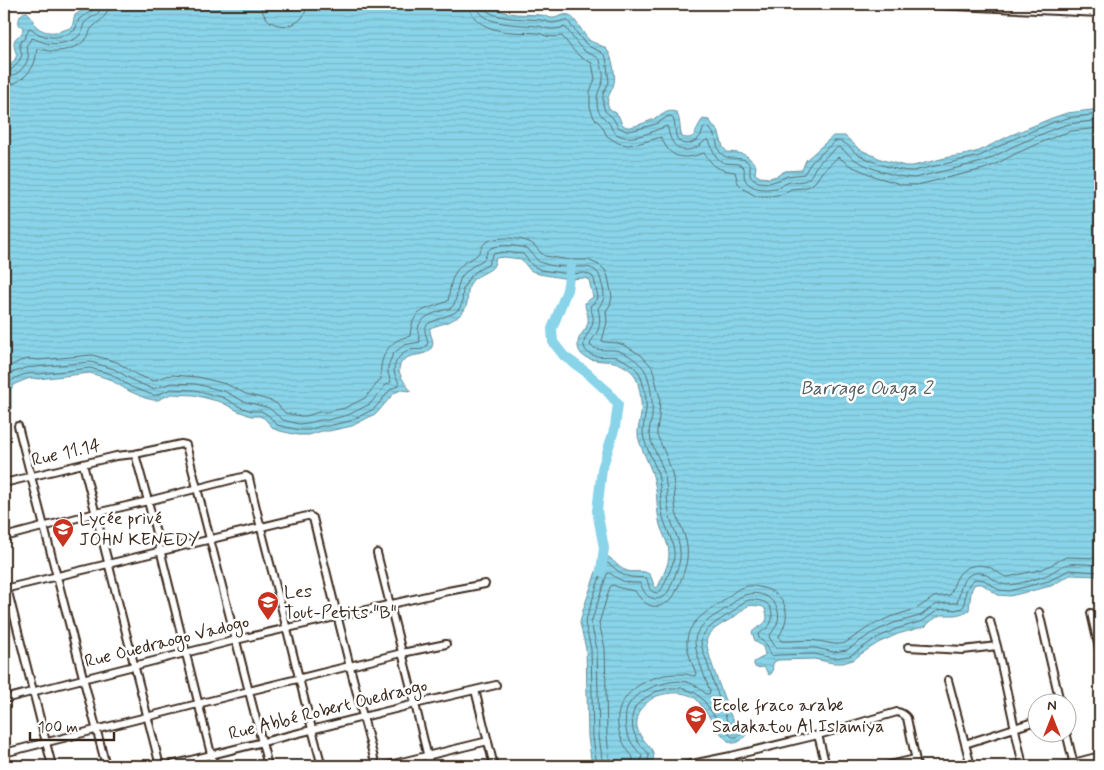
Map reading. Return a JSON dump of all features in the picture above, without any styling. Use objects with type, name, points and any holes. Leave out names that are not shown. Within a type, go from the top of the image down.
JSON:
[{"type":"street","points":[[915,4],[1100,13]]},
{"type":"street","points":[[18,426],[106,766]]},
{"type":"street","name":"Rue 11.14","points":[[4,483],[83,464],[181,444],[186,445],[198,488]]},
{"type":"street","points":[[135,454],[214,766]]},
{"type":"street","points":[[83,464],[160,766]]},
{"type":"street","points":[[4,537],[96,512],[246,476],[322,766]]},
{"type":"street","points":[[198,488],[268,766]]},
{"type":"street","points":[[52,766],[34,692],[5,589],[309,516],[313,518],[376,766]]},
{"type":"street","points":[[376,553],[430,766]]},
{"type":"street","name":"Rue Ouedraogo Vadogo","points":[[4,699],[236,640],[485,584]]},
{"type":"street","points":[[1039,612],[1058,692]]},
{"type":"street","points":[[1091,613],[1100,653]]},
{"type":"street","points":[[990,621],[1024,766]]},
{"type":"street","points":[[4,753],[402,653],[446,644]]},
{"type":"street","points":[[908,647],[963,650],[997,646]]},
{"type":"street","points":[[948,680],[971,766]]},
{"type":"street","name":"Rue Abbé Robert Ouedraogo","points":[[167,766],[496,685]]},
{"type":"street","points":[[475,690],[494,766]]},
{"type":"street","points":[[682,766],[818,735],[897,712],[901,713],[907,718],[916,763],[885,766]]},
{"type":"street","points":[[965,744],[1026,724]]},
{"type":"street","points":[[818,735],[826,766]]},
{"type":"street","points":[[385,766],[488,741]]},
{"type":"street","points":[[1068,742],[1074,765]]},
{"type":"street","points":[[731,756],[734,766]]},
{"type":"street","points":[[1062,766],[1074,765],[1100,756]]},
{"type":"water","name":"Barrage Ouaga 2","points":[[92,4],[269,4],[287,7],[291,4],[475,4],[485,5],[513,14],[541,15],[551,18],[569,15],[588,39],[603,46],[609,53],[613,66],[614,80],[608,104],[610,109],[618,115],[623,125],[629,127],[637,125],[673,111],[678,115],[682,137],[687,138],[694,136],[703,119],[709,120],[719,133],[723,147],[727,152],[740,153],[747,156],[756,166],[755,174],[760,177],[769,178],[785,171],[802,170],[806,160],[833,136],[845,136],[859,149],[883,160],[905,166],[913,166],[979,151],[1009,136],[1067,113],[1100,109],[1100,576],[1070,575],[1051,586],[1010,596],[998,595],[982,584],[976,584],[971,592],[969,610],[964,613],[940,615],[926,626],[898,634],[878,643],[853,660],[843,663],[814,659],[778,660],[774,662],[772,673],[769,675],[764,667],[756,668],[754,665],[754,662],[765,654],[763,647],[755,641],[752,632],[765,622],[766,613],[764,607],[749,606],[719,626],[707,638],[712,664],[732,719],[741,724],[747,733],[743,739],[735,743],[728,741],[695,698],[681,693],[666,694],[652,699],[639,711],[637,727],[642,738],[652,750],[653,755],[650,766],[592,766],[588,737],[586,649],[580,623],[600,560],[604,557],[609,557],[625,570],[649,574],[656,588],[665,571],[669,554],[661,529],[653,475],[638,437],[641,405],[637,380],[629,369],[622,365],[590,359],[581,354],[578,349],[579,339],[588,322],[585,303],[593,297],[589,280],[539,274],[530,270],[521,259],[496,258],[492,267],[470,284],[467,303],[462,313],[452,320],[430,328],[433,344],[429,351],[408,357],[401,363],[400,373],[411,391],[401,390],[394,393],[377,413],[352,426],[309,435],[298,435],[274,429],[264,418],[251,416],[221,402],[194,395],[171,394],[158,400],[153,400],[129,391],[109,379],[90,373],[33,378],[15,384],[11,389],[11,411],[9,414],[4,414],[5,67],[14,61],[17,55],[14,42],[22,33],[23,27],[19,23],[20,16],[23,13],[27,12],[40,29],[58,32],[72,27],[75,15]]},
{"type":"waterway","points":[[571,265],[567,290],[552,329],[553,342],[564,356],[586,372],[618,404],[615,427],[602,469],[597,511],[604,548],[601,571]]},
{"type":"place","name":"Lycée privé JOHN KENEDY","points":[[63,548]]},
{"type":"place","name":"Les Tout-Petits \"B\"","points":[[268,621]]},
{"type":"place","name":"Ecole fraco arabe Sadakatou Al Islamiya","points":[[696,735]]}]
